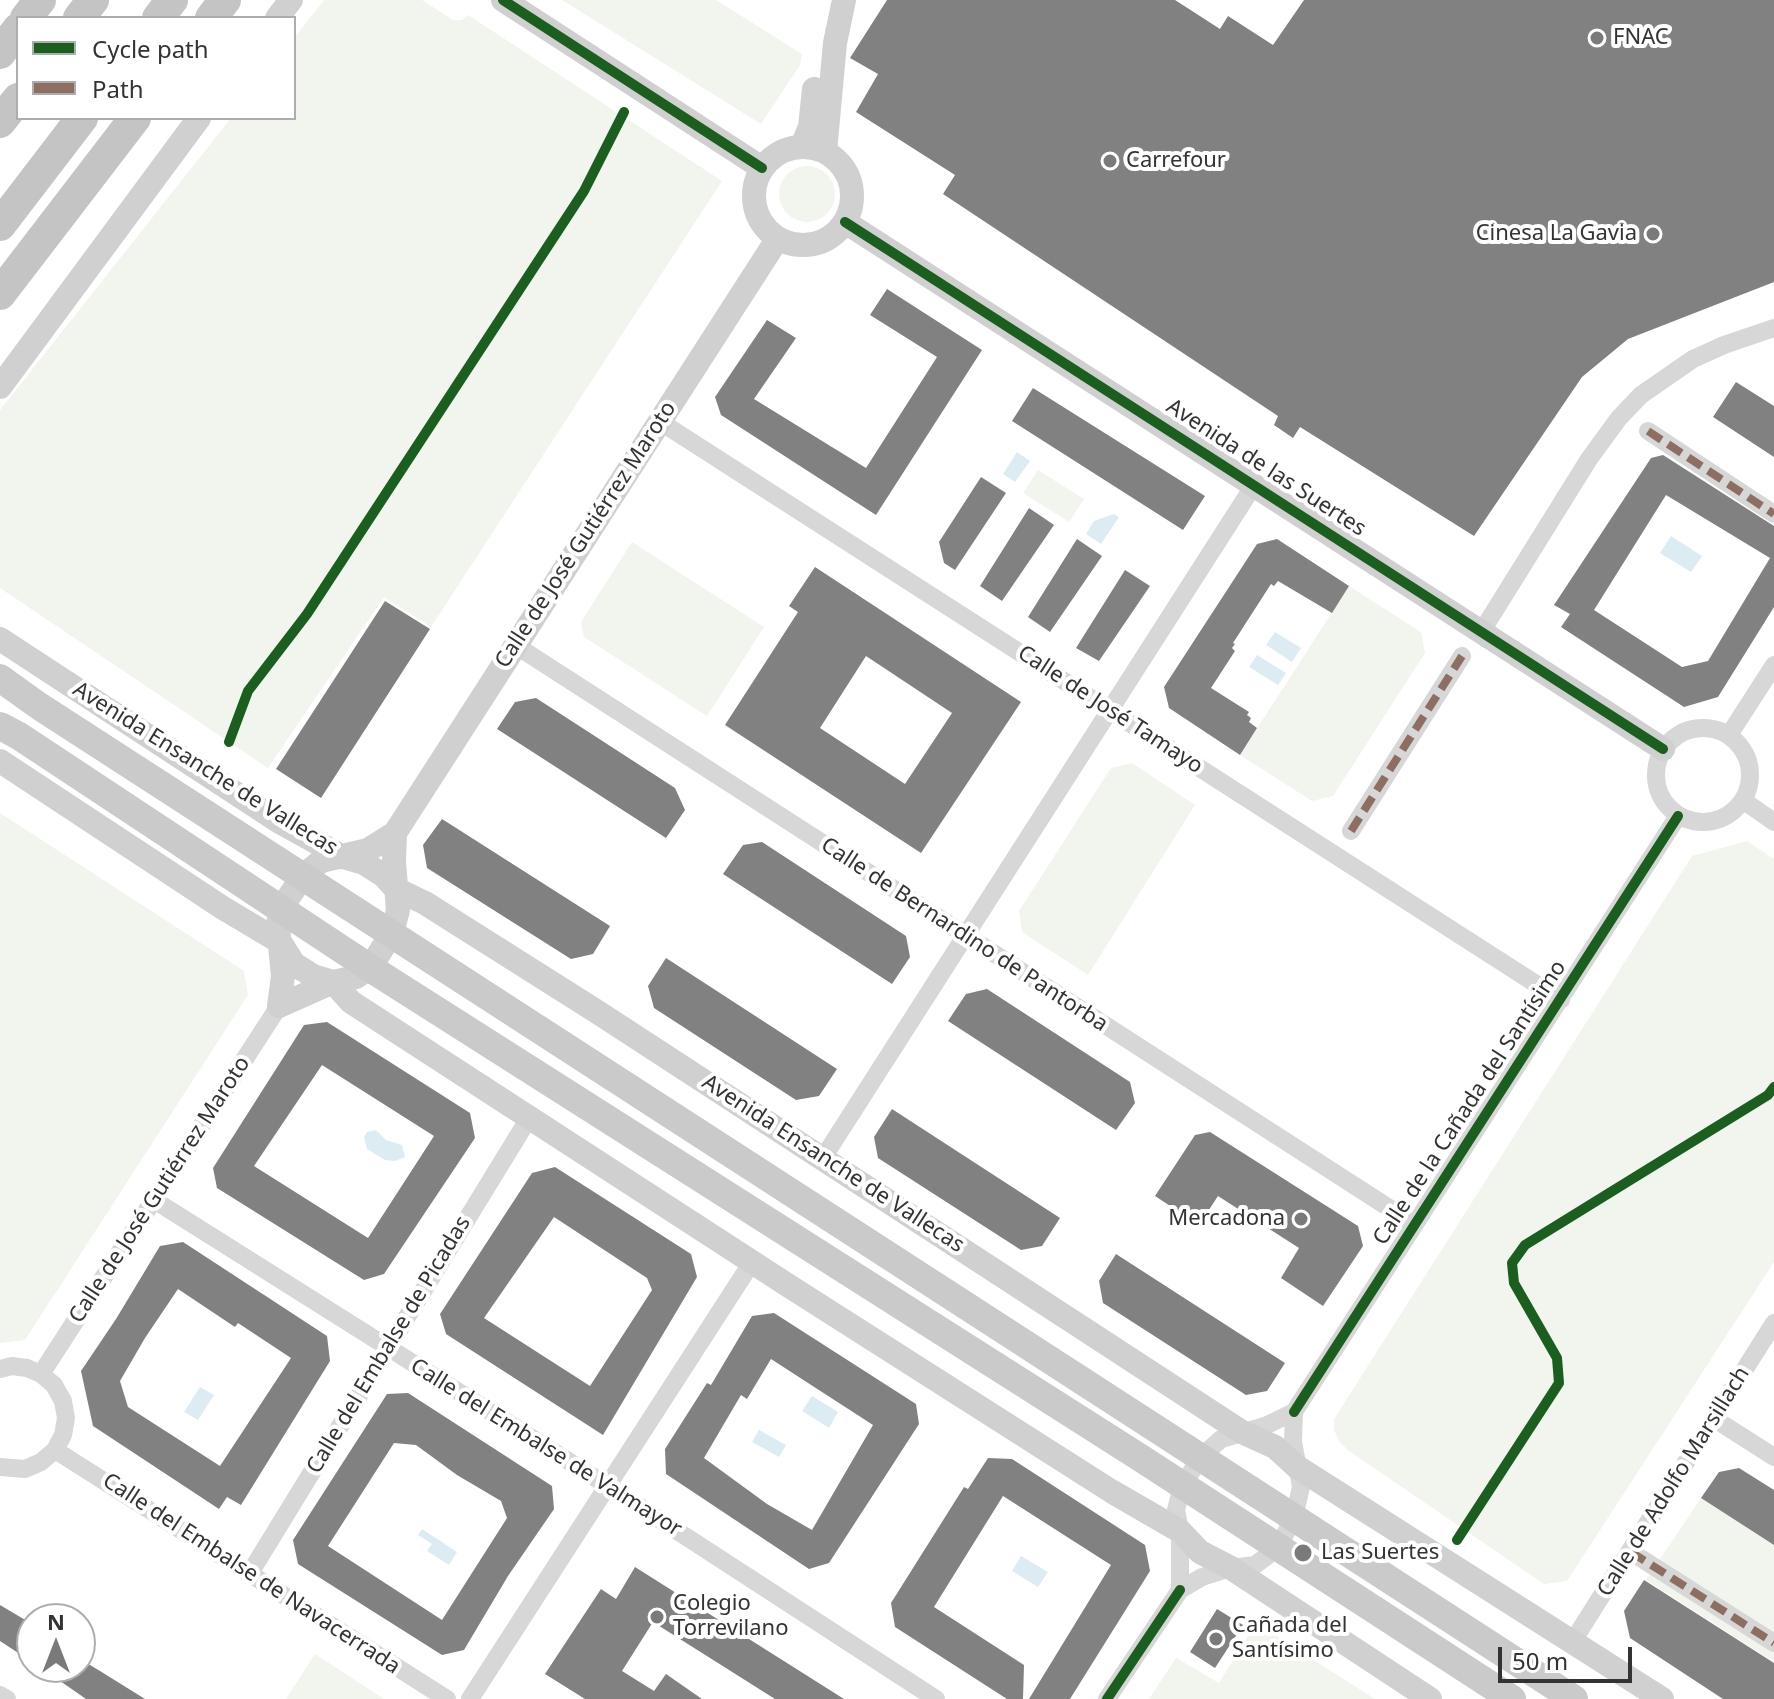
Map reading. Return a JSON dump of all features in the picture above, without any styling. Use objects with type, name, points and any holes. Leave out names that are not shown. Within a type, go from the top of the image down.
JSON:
[{"type":"highway","points":[[28,16],[40,0]]},
{"type":"highway","points":[[81,16],[93,0]]},
{"type":"highway","points":[[160,16],[172,0]]},
{"type":"highway","points":[[213,16],[225,0]]},
{"type":"highway","points":[[0,53],[16,32]]},
{"type":"highway","points":[[0,122],[16,102]]},
{"type":"highway","points":[[0,225],[80,120]]},
{"type":"highway","points":[[0,294],[133,120]]},
{"type":"main road","name":"Avenida Ensanche de Vallecas","points":[[0,678],[1574,1699]]},
{"type":"main road","points":[[0,726],[370,968],[1017,1378],[1512,1699]]},
{"type":"street","points":[[279,16],[291,0]]},
{"type":"street","points":[[503,0],[762,168]]},
{"type":"street","points":[[813,149],[810,127],[819,46],[828,0]]},
{"type":"street","points":[[813,149],[844,0]]},
{"type":"street","points":[[0,387],[198,120]]},
{"type":"street","points":[[786,149],[813,149],[844,168],[853,194],[851,209],[845,222],[832,236],[815,244],[796,245],[778,238],[763,225],[755,206],[755,187],[762,168],[773,157],[786,149]]},
{"type":"street","name":"Avenida de las Suertes","points":[[845,222],[1663,749]]},
{"type":"street","name":"Calle de José Gutiérrez Maroto","points":[[41,1374],[279,1006],[283,976],[278,926],[280,910],[303,876],[321,861],[368,850],[395,833],[778,238]]},
{"type":"street","points":[[1482,631],[1589,459],[1619,418],[1641,395],[1693,359],[1774,328]]},
{"type":"street","name":"Calle de José Tamayo","points":[[659,421],[1561,1000]]},
{"type":"street","points":[[1648,431],[1774,514]]},
{"type":"street","points":[[823,1158],[1254,485]]},
{"type":"street","name":"Avenida Ensanche de Vallecas","points":[[0,639],[278,821],[383,875],[396,889],[458,923],[1242,1432],[1275,1447],[1297,1467],[1662,1699]]},
{"type":"street","name":"Calle de Bernardino de Pantorba","points":[[515,645],[1414,1224]]},
{"type":"street","points":[[1351,831],[1462,656]]},
{"type":"street","points":[[1729,735],[1774,665]]},
{"type":"street","points":[[1696,728],[1713,728],[1729,735],[1743,747],[1750,766],[1750,785],[1744,801],[1732,814],[1716,821],[1696,822],[1678,816],[1666,805],[1657,787],[1656,766],[1663,749],[1675,737],[1696,728]]},
{"type":"street","points":[[0,761],[280,942],[294,964],[313,976],[333,982],[351,1002],[752,1262],[1111,1491],[1180,1531],[1200,1552],[1231,1568],[1430,1699]]},
{"type":"street","points":[[1744,801],[1774,822]]},
{"type":"street","name":"Calle de la Cañada del Santísimo","points":[[1294,1412],[1678,816]]},
{"type":"street","points":[[279,1006],[333,982],[356,977],[370,968],[392,933],[398,910],[395,833]]},
{"type":"street","name":"Calle del Embalse de Picadas","points":[[250,1573],[529,1118]]},
{"type":"street","name":"Calle del Embalse de Valmayor","points":[[154,1200],[608,1486],[936,1699]]},
{"type":"street","points":[[470,1699],[752,1262]]},
{"type":"street","name":"Calle de Adolfo Marsillach","points":[[1573,1641],[1774,1323]]},
{"type":"street","points":[[0,1369],[12,1366],[41,1374],[54,1385],[63,1401],[66,1418],[63,1435],[55,1450],[41,1462],[25,1469],[0,1467]]},
{"type":"street","points":[[1107,1699],[1180,1590],[1202,1577],[1255,1565],[1278,1548],[1294,1517],[1301,1487],[1293,1441],[1294,1412],[1265,1426],[1221,1439],[1201,1457],[1182,1486],[1176,1510],[1180,1531],[1180,1590]]},
{"type":"street","points":[[1713,1418],[1774,1457]]},
{"type":"street","name":"Calle del Embalse de Navacerrada","points":[[55,1450],[447,1699]]},
{"type":"street","points":[[1631,1552],[1774,1643]]},
{"type":"street","points":[[0,1695],[7,1699]]},
{"type":"shaded area","points":[[324,0],[422,0],[453,20],[462,20],[468,15],[722,181],[431,627],[384,597],[268,768],[0,588],[0,410],[229,120],[296,120],[296,35]]},
{"type":"shaded area","points":[[562,0],[716,0],[802,54],[800,65],[761,124]]},
{"type":"shaded area","points":[[807,166],[827,174],[835,194],[827,214],[807,222],[787,214],[779,194],[787,174]]},
{"type":"shaded area","points":[[1017,452],[1030,461],[1015,482],[1003,474]]},
{"type":"shaded area","points":[[1038,470],[1084,499],[1069,522],[1023,493]]},
{"type":"shaded area","points":[[1114,514],[1119,517],[1101,544],[1086,534],[1094,521]]},
{"type":"shaded area","points":[[1671,536],[1702,556],[1691,572],[1660,553]]},
{"type":"shaded area","points":[[632,542],[764,627],[707,716],[584,637],[581,622]]},
{"type":"shaded area","points":[[1349,586],[1421,632],[1425,653],[1333,796],[1312,801],[1240,755]]},
{"type":"shaded area","points":[[1275,632],[1301,648],[1292,662],[1266,645]]},
{"type":"shaded area","points":[[1257,655],[1286,673],[1278,685],[1249,667]]},
{"type":"shaded area","points":[[1132,763],[1195,805],[1088,975],[1022,932],[1019,911],[1111,768]]},
{"type":"shaded area","points":[[0,813],[244,971],[248,995],[25,1340],[0,1343]]},
{"type":"shaded area","points":[[1747,841],[1774,859],[1774,1262],[1567,1581],[1544,1584],[1349,1451],[1339,1441],[1334,1430],[1334,1419],[1692,856]]},
{"type":"shaded area","points":[[376,1130],[386,1140],[402,1145],[405,1157],[395,1161],[385,1160],[367,1149],[364,1137],[367,1132]]},
{"type":"shaded area","points":[[200,1387],[214,1395],[198,1420],[184,1412]]},
{"type":"shaded area","points":[[812,1396],[838,1412],[829,1428],[802,1411]]},
{"type":"shaded area","points":[[759,1430],[786,1445],[779,1457],[752,1442]]},
{"type":"shaded area","points":[[1701,1498],[1774,1545],[1774,1662],[1646,1580]]},
{"type":"shaded area","points":[[422,1529],[457,1552],[449,1565],[427,1551],[432,1544],[418,1535]]},
{"type":"shaded area","points":[[1021,1556],[1048,1572],[1038,1587],[1012,1571]]},
{"type":"shaded area","points":[[1256,1623],[1375,1699],[1149,1699],[1176,1658],[1219,1683]]},
{"type":"shaded area","points":[[315,1654],[384,1699],[286,1699]]},
{"type":"building","points":[[887,0],[1175,0],[1220,29],[1228,16],[1273,45],[1304,0],[1774,0],[1774,282],[1628,339],[1582,377],[1474,536],[1300,427],[1293,438],[1274,425],[1278,416],[943,194],[955,175],[856,112],[878,74],[850,58]]},
{"type":"building","points":[[887,289],[982,350],[876,515],[721,415],[715,397],[767,320],[796,338],[754,399],[866,468],[937,357],[870,315]]},
{"type":"building","points":[[1736,382],[1774,406],[1774,457],[1713,417]]},
{"type":"building","points":[[1033,388],[1205,496],[1183,530],[1012,421]]},
{"type":"building","points":[[1663,455],[1774,526],[1774,607],[1718,697],[1684,707],[1561,627],[1570,614],[1554,605],[1651,458]],"holes":[[[1666,495],[1770,558],[1708,661],[1682,667],[1594,610]]]},
{"type":"building","points":[[981,477],[1006,493],[955,570],[944,563],[939,542]]},
{"type":"building","points":[[1029,508],[1054,525],[1002,601],[980,586]]},
{"type":"building","points":[[1077,539],[1102,556],[1050,632],[1028,617]]},
{"type":"building","points":[[1277,539],[1349,586],[1332,613],[1278,581],[1274,586],[1271,584],[1233,643],[1235,651],[1211,688],[1249,712],[1249,722],[1257,728],[1240,755],[1169,708],[1164,687],[1257,544]]},
{"type":"building","points":[[815,567],[1021,702],[921,853],[725,725],[798,612],[789,606]],"holes":[[[866,656],[952,713],[905,784],[820,728]]]},
{"type":"building","points":[[1125,570],[1150,586],[1099,661],[1076,648]]},
{"type":"building","points":[[385,601],[430,629],[321,798],[276,769]]},
{"type":"building","points":[[536,698],[675,788],[685,810],[666,838],[497,729],[515,702]]},
{"type":"building","points":[[442,819],[610,926],[593,954],[571,959],[427,868],[423,845]]},
{"type":"building","points":[[762,842],[906,936],[910,957],[892,984],[723,874],[743,845]]},
{"type":"building","points":[[666,958],[837,1069],[819,1096],[796,1100],[654,1008],[648,986]]},
{"type":"building","points":[[987,989],[1130,1082],[1135,1103],[1116,1130],[948,1021],[966,994]]},
{"type":"building","points":[[327,1022],[470,1113],[475,1138],[384,1274],[364,1280],[217,1188],[213,1168],[304,1025]],"holes":[[[322,1065],[434,1136],[368,1238],[254,1166]]]},
{"type":"building","points":[[892,1109],[1060,1218],[1042,1246],[1021,1250],[878,1158],[874,1137]]},
{"type":"building","name":"Mercadona","points":[[1210,1132],[1358,1226],[1363,1246],[1323,1306],[1281,1278],[1299,1248],[1218,1196],[1199,1225],[1155,1196],[1195,1135]]},
{"type":"building","points":[[555,1167],[691,1254],[697,1277],[603,1435],[446,1334],[440,1314],[532,1173]],"holes":[[[554,1217],[647,1278],[652,1290],[590,1386],[484,1318]]]},
{"type":"building","points":[[183,1242],[327,1336],[330,1361],[241,1505],[227,1497],[219,1509],[93,1426],[81,1371],[160,1246]],"holes":[[[178,1289],[235,1327],[238,1323],[291,1358],[220,1466],[128,1407],[120,1381]]]},
{"type":"building","points":[[1116,1254],[1285,1363],[1267,1391],[1246,1395],[1103,1303],[1099,1281]]},
{"type":"building","points":[[774,1313],[916,1404],[919,1424],[829,1563],[809,1569],[666,1474],[665,1449],[707,1383],[711,1385],[752,1316]],"holes":[[[771,1359],[873,1425],[812,1530],[767,1504],[704,1458],[741,1395],[747,1399]]]},
{"type":"building","points":[[408,1393],[552,1486],[554,1509],[508,1576],[464,1650],[442,1655],[298,1564],[293,1540],[387,1394]],"holes":[[[394,1443],[416,1445],[457,1475],[501,1501],[507,1518],[442,1620],[328,1546]]]},
{"type":"building","points":[[988,1458],[1012,1459],[1145,1545],[1150,1571],[1070,1699],[1029,1699],[1111,1565],[1003,1496],[934,1607],[1024,1665],[1023,1699],[1007,1699],[895,1627],[891,1603],[964,1487],[968,1489]]},
{"type":"building","points":[[1739,1468],[1774,1490],[1774,1545],[1701,1498],[1719,1472]]},
{"type":"building","points":[[635,1567],[844,1699],[775,1699],[653,1622],[622,1671],[654,1691],[666,1674],[702,1699],[585,1699],[545,1674],[601,1589],[616,1599]]},
{"type":"building","points":[[1644,1580],[1774,1663],[1774,1699],[1723,1699],[1630,1638],[1624,1611]]},
{"type":"building","points":[[0,1605],[16,1614],[16,1652],[0,1641]]},
{"type":"building","name":"Cañada del Santísimo","points":[[1217,1609],[1243,1625],[1215,1668],[1190,1652]]},
{"type":"building","points":[[96,1669],[145,1699],[86,1699],[63,1683],[96,1683]]},
{"type":"marked path","points":[[1648,431],[1774,514]]},
{"type":"marked path","points":[[1351,831],[1462,656]]},
{"type":"marked path","points":[[1631,1552],[1774,1643]]},
{"type":"cycle path","points":[[503,0],[762,168]]},
{"type":"cycle path","points":[[229,742],[248,691],[307,614],[584,191],[624,112]]},
{"type":"cycle path","points":[[845,222],[1663,749]]},
{"type":"cycle path","points":[[1294,1412],[1678,816]]},
{"type":"cycle path","points":[[1457,1540],[1559,1383],[1557,1358],[1514,1283],[1512,1263],[1525,1245],[1768,1095],[1774,1087]]},
{"type":"cycle path","points":[[1107,1699],[1180,1590]]},
{"type":"place","name":"FNAC","points":[[1597,38]]},
{"type":"place","name":"Carrefour","points":[[1110,161]]},
{"type":"place","name":"Cinesa La Gavia","points":[[1653,234]]},
{"type":"place","name":"Mercadona","points":[[1301,1219]]},
{"type":"place","name":"Las Suertes","points":[[1303,1553]]},
{"type":"place","name":"Colegio Torrevilano","points":[[657,1617]]},
{"type":"place","name":"Cañada del Santísimo","points":[[1216,1639]]}]
